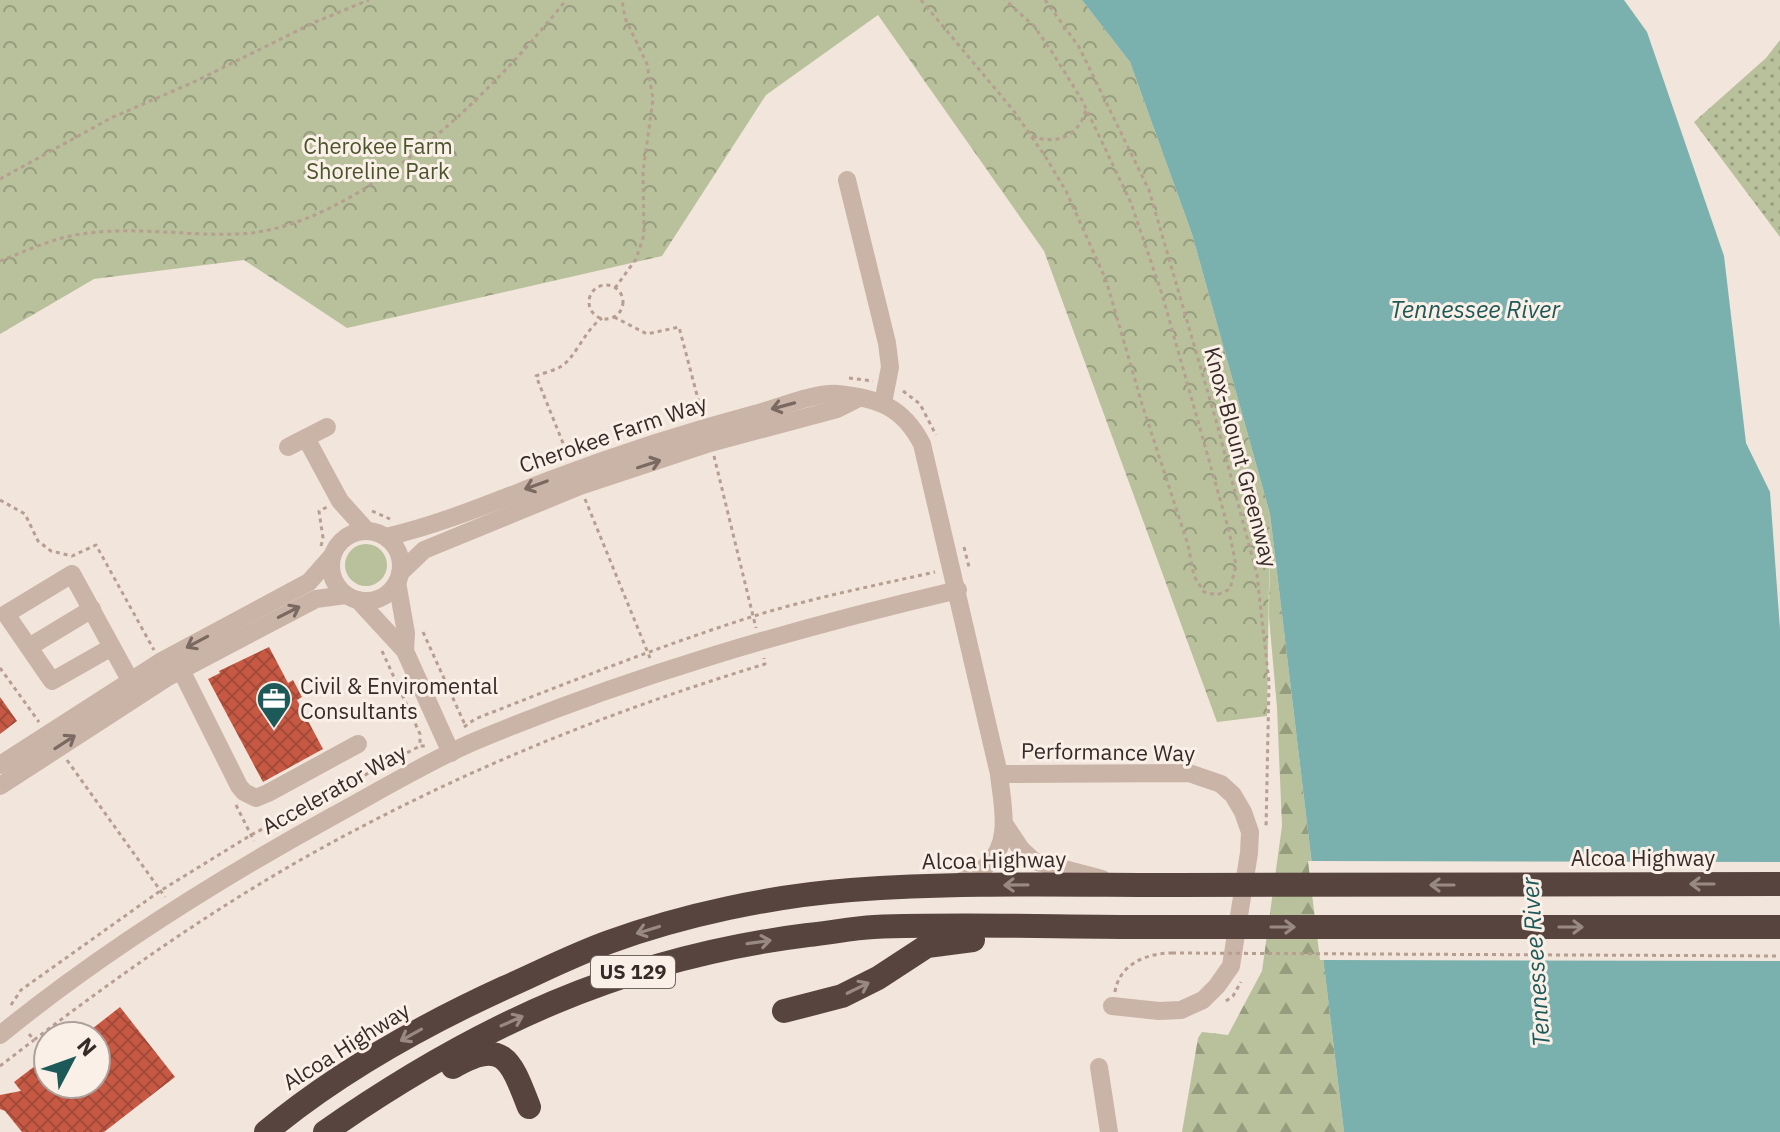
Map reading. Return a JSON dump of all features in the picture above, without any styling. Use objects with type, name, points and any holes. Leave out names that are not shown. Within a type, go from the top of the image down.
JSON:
[{"type":"highway","name":"Alcoa Highway","points":[[266,1132],[294,1108],[368,1058],[453,1011],[608,942],[678,921],[762,902],[850,890],[952,887],[1780,884]]},
{"type":"highway","name":"US 129","points":[[325,1132],[413,1073],[482,1034],[589,988],[649,967],[750,942],[871,927],[1780,927]]},
{"type":"highway","points":[[784,1011],[842,996],[878,978],[927,946],[973,940],[1103,939],[1126,928]]},
{"type":"highway","points":[[354,1132],[384,1108],[461,1063],[491,1052],[500,1055],[518,1079],[529,1107]]},
{"type":"street","points":[[847,180],[887,343],[890,367],[885,394]]},
{"type":"street","name":"Cherokee Farm Way","points":[[386,537],[415,531],[574,471],[708,435],[835,394],[859,398],[885,394],[913,427],[922,444],[999,774],[1005,825],[995,856],[987,865],[952,887]]},
{"type":"street","points":[[288,447],[327,427]]},
{"type":"street","name":"Cherokee Farm Way","points":[[399,577],[424,550],[708,435]]},
{"type":"street","points":[[306,438],[340,501],[367,531]]},
{"type":"street","points":[[340,501],[333,578],[405,651],[448,746]]},
{"type":"street","points":[[0,765],[160,662],[309,582],[334,551],[356,532],[367,531],[386,537],[398,553],[405,651]]},
{"type":"street","points":[[112,647],[52,681],[6,614],[72,574],[92,609],[130,680]]},
{"type":"street","points":[[0,786],[48,734],[181,670],[316,599],[352,597],[369,601],[381,598],[399,577]]},
{"type":"street","name":"Accelerator Way","points":[[8,1021],[262,855],[448,746],[656,673],[759,641],[958,590]]},
{"type":"street","points":[[29,647],[92,609]]},
{"type":"street","points":[[181,670],[239,786],[256,798],[358,744]]},
{"type":"street","name":"Performance Way","points":[[999,774],[1189,773],[1221,784],[1233,795],[1243,812],[1250,832],[1249,853],[1231,966],[1203,1000],[1181,1010],[1112,1006]]},
{"type":"street","points":[[1005,825],[1021,849],[1034,861],[1120,885]]},
{"type":"street","points":[[1099,1067],[1109,1132]]},
{"type":"path","points":[[0,179],[111,118],[315,22],[369,0]]},
{"type":"path","points":[[0,261],[78,235],[113,231],[239,234],[304,219],[381,176],[434,139],[512,64],[566,0]]},
{"type":"path","points":[[615,288],[636,259],[644,235],[643,172],[653,99],[647,64],[625,18],[622,0]]},
{"type":"path","points":[[921,0],[1031,136],[1066,191],[1106,280],[1188,545],[1194,576],[1204,592],[1217,595],[1230,589],[1236,565],[1178,348],[1146,245],[1131,203],[1086,109],[1034,26],[1005,0]]},
{"type":"path","name":"Knox-Blount Greenway","points":[[1045,0],[1079,47],[1149,190],[1257,575],[1269,682],[1266,840]]},
{"type":"path","points":[[1031,136],[1043,141],[1069,136],[1082,124],[1086,109]]},
{"type":"path","points":[[60,1020],[187,930],[273,876],[364,825],[483,767],[651,699],[765,664],[679,327],[647,334],[614,317],[606,319],[597,316],[590,301],[599,287],[604,285],[620,292],[623,303],[614,317]]},
{"type":"path","points":[[842,379],[857,378],[885,394],[904,391],[920,404],[935,431],[939,446]]},
{"type":"path","points":[[0,500],[25,514],[38,541],[51,551],[72,556],[96,545]]},
{"type":"path","points":[[32,1039],[8,1021],[21,990],[160,891],[251,835],[420,746],[448,746],[475,719],[606,667],[753,617],[840,593],[969,567],[962,537]]},
{"type":"path","points":[[378,642],[420,734],[420,746]]},
{"type":"path","points":[[0,668],[187,930]]},
{"type":"path","points":[[1248,959],[1250,945]]},
{"type":"path","points":[[1112,1006],[1116,983],[1137,959],[1172,953],[1780,956]]},
{"type":"path","points":[[1224,1003],[1233,996],[1245,974]]},
{"type":"path","points":[[0,1066],[32,1042]]},
{"type":"green space","name":"Cherokee Farm Shoreline Park","points":[[0,0],[1082,0],[1130,62],[1192,234],[1270,514],[1267,716],[1217,722],[1044,251],[878,15],[766,95],[662,256],[347,328],[244,260],[94,279],[0,334]]},
{"type":"green space","points":[[1780,40],[1780,237],[1694,122],[1766,58]]},
{"type":"green space","points":[[1270,514],[1344,1132],[1182,1132],[1198,1038],[1202,1032],[1228,1035],[1262,971],[1282,826],[1269,617]]},
{"type":"green space","points":[[366,544],[381,550],[387,565],[381,580],[366,586],[351,580],[345,565],[351,550]]},
{"type":"water","name":"Tennessee River","points":[[1082,0],[1624,0],[1647,32],[1724,256],[1746,443],[1770,492],[1780,629],[1780,1132],[1344,1132],[1270,514],[1192,234],[1130,62]]},
{"type":"pier","points":[[1308,861],[1780,862],[1780,961],[1320,960]]},
{"type":"building","name":"Civil & Enviromental Consultants","points":[[269,647],[288,683],[293,680],[302,697],[297,700],[323,749],[263,782],[208,679]]},
{"type":"building","points":[[0,697],[17,721],[0,734]]},
{"type":"building","points":[[120,1007],[175,1077],[104,1132],[22,1132],[0,1109],[0,1095],[21,1091],[14,1082],[32,1068],[32,1100],[112,1100],[112,1020],[103,1020]]},
{"type":"place","name":"Civil & Enviromental Consultants","points":[[274,730]]}]
